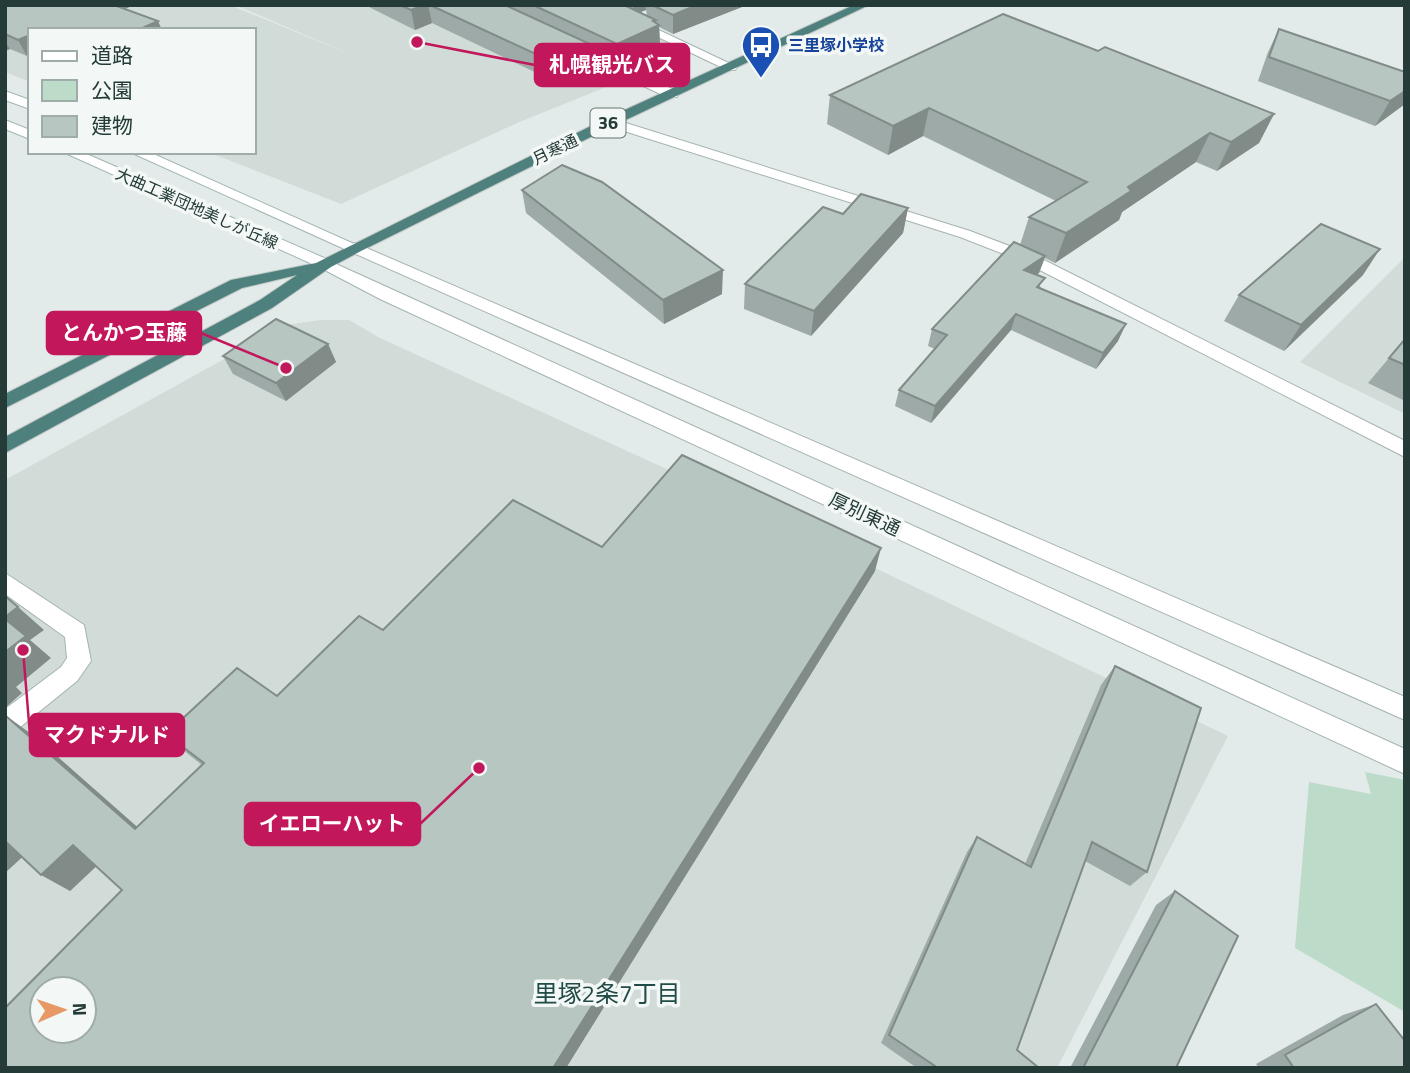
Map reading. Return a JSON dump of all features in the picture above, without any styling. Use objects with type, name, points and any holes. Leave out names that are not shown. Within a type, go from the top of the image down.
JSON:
[{"type":"highway","name":"月寒通","points":[[5,446],[267,304],[325,264],[355,248],[610,122],[864,5]]},
{"type":"highway","name":"月寒通","points":[[5,402],[237,285],[325,264]]},
{"type":"street","points":[[596,5],[731,67]]},
{"type":"street","points":[[632,21],[654,13]]},
{"type":"street","points":[[563,44],[672,94]]},
{"type":"street","points":[[5,95],[28,104]]},
{"type":"street","points":[[610,122],[965,234],[1030,259],[1405,450]]},
{"type":"street","points":[[5,124],[28,134]]},
{"type":"street","name":"大曲工業団地美しが丘線","points":[[75,154],[325,264]]},
{"type":"street","name":"大曲工業団地美しが丘線","points":[[142,154],[355,248]]},
{"type":"street","name":"厚別東通","points":[[355,248],[1405,709]]},
{"type":"street","name":"厚別東通","points":[[325,264],[1405,762]]},
{"type":"street","points":[[5,582],[76,632],[79,645],[79,661],[69,674],[5,724]]},
{"type":"shaded area","points":[[5,5],[230,5],[359,58],[235,5],[460,5],[626,79],[517,123],[341,204],[213,154],[256,154],[256,28],[28,28],[28,81],[5,72]]},
{"type":"shaded area","points":[[642,31],[688,52],[647,71],[597,49]]},
{"type":"shaded area","points":[[1405,257],[1405,414],[1300,362]]},
{"type":"shaded area","points":[[320,320],[349,320],[380,338],[684,477],[1228,736],[1057,1068],[5,1068],[5,480],[286,325]]},
{"type":"green space","points":[[1365,772],[1405,780],[1405,1012],[1295,948],[1309,782],[1371,794]]},
{"type":"building","points":[[5,5],[114,5],[158,21],[142,28],[28,28],[28,36],[18,40],[5,34]]},
{"type":"building","points":[[400,5],[424,5],[411,10]]},
{"type":"building","points":[[430,5],[505,5],[603,50],[570,66],[547,55],[542,57]]},
{"type":"building","points":[[533,5],[624,5],[656,20],[653,21],[659,25],[617,44]]},
{"type":"building","points":[[652,5],[697,5],[673,15]]},
{"type":"building","points":[[1003,14],[1098,51],[1105,47],[1274,114],[1231,142],[1210,133],[1128,187],[1131,191],[1066,233],[1029,217],[1087,182],[929,108],[893,126],[830,95]]},
{"type":"building","points":[[1279,29],[1405,72],[1405,91],[1390,101],[1269,57]]},
{"type":"building","points":[[562,165],[602,182],[723,270],[663,300],[522,190]]},
{"type":"building","points":[[861,194],[908,208],[814,311],[745,284],[823,207],[843,214]]},
{"type":"building","points":[[1321,224],[1380,249],[1301,325],[1239,295]]},
{"type":"building","points":[[1014,242],[1045,256],[1024,270],[1045,278],[1037,287],[1126,324],[1103,353],[1016,314],[935,406],[899,390],[947,335],[932,329]]},
{"type":"building","points":[[276,319],[328,344],[276,383],[223,356]]},
{"type":"building","points":[[1405,339],[1405,365],[1389,358]]},
{"type":"building","points":[[682,455],[881,548],[553,1068],[5,1068],[5,1008],[28,985],[28,1045],[98,1045],[98,975],[38,975],[122,890],[73,845],[41,875],[5,841],[5,717],[135,829],[204,763],[166,734],[237,668],[277,696],[359,616],[383,630],[513,500],[602,547]]},
{"type":"building","points":[[5,596],[18,607],[5,617]]},
{"type":"building","points":[[5,619],[26,636],[5,652]]},
{"type":"building","points":[[1115,666],[1201,708],[1147,872],[1092,842],[1017,1050],[1039,1068],[938,1068],[889,1035],[977,837],[1031,867]]},
{"type":"building","points":[[1175,891],[1238,936],[1176,1068],[1083,1068]]},
{"type":"building","points":[[1376,1004],[1405,1041],[1405,1068],[1294,1068],[1285,1055]]},
{"type":"place","name":"札幌観光バス","points":[[417,42]]},
{"type":"place","name":"三里塚小学校","points":[[761,79]]},
{"type":"place","name":"とんかつ玉藤","points":[[286,368]]},
{"type":"place","name":"マクドナルド","points":[[23,650]]},
{"type":"place","name":"イエローハット","points":[[479,768]]},
{"type":"district","name":"里塚2条7丁目","points":[[607,994]]}]
